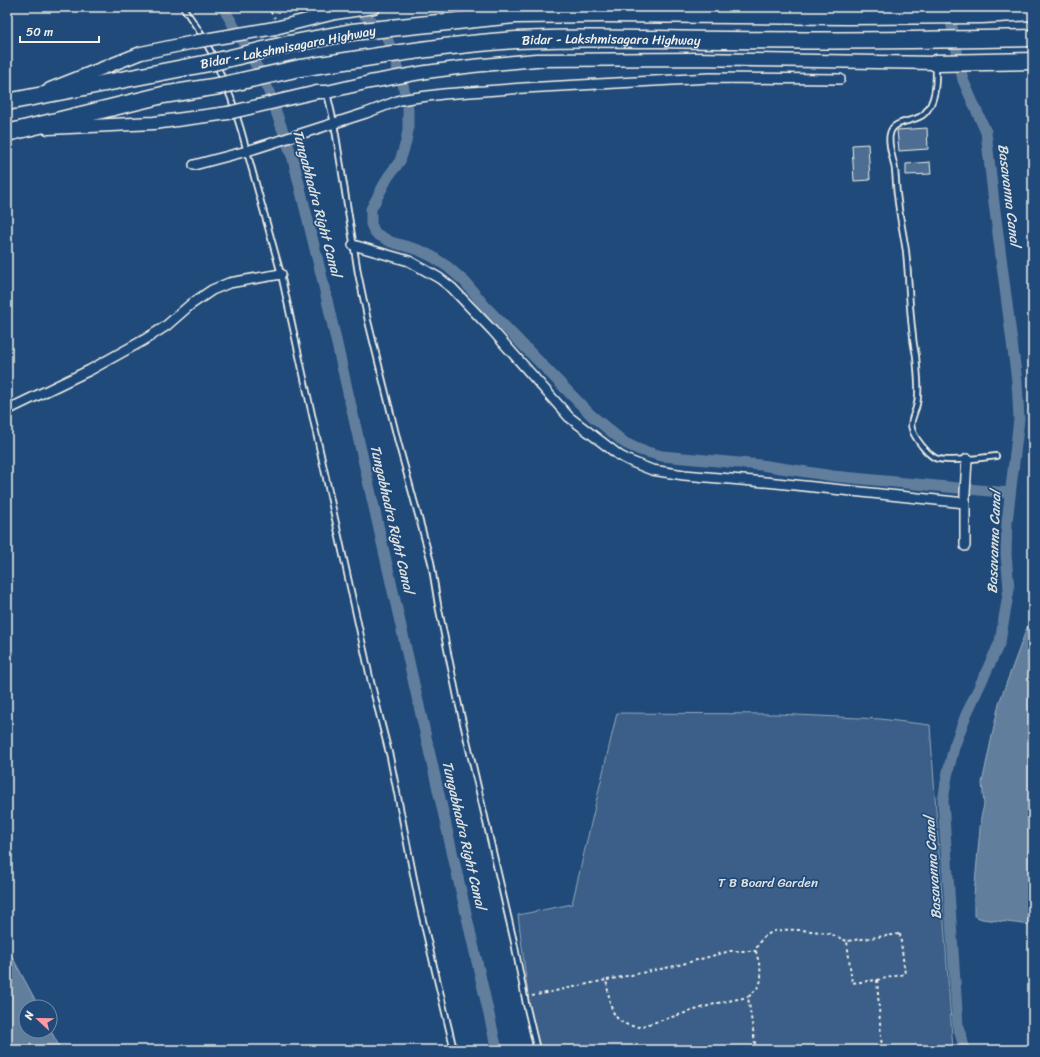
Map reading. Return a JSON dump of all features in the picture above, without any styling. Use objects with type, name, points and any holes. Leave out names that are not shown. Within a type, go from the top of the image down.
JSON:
[{"type":"highway","name":"Bidar - Lakshmisagara Highway","points":[[7,102],[352,32],[515,15],[602,14],[848,16],[982,15],[1033,12]]},
{"type":"highway","name":"Bidar - Lakshmisagara Highway","points":[[7,134],[163,95],[219,86],[300,68],[415,50],[471,44],[518,40],[602,39],[878,41],[1033,38]]},
{"type":"highway","name":"Bidar - Lakshmisagara Highway","points":[[936,63],[1033,61]]},
{"type":"street","name":"Bidar - Lakshmisagara Highway","points":[[26,98],[141,53],[275,28],[335,13],[374,7]]},
{"type":"street","name":"Bidar - Lakshmisagara Highway","points":[[30,129],[154,123],[228,113],[370,82],[426,72],[536,60],[600,59],[936,63]]},
{"type":"street","points":[[194,166],[261,147],[366,113],[400,100],[413,98],[443,94],[531,88],[710,78],[840,78]]},
{"type":"street","points":[[353,245],[409,261],[439,278],[452,288],[520,360],[569,417],[610,448],[632,462],[652,470],[684,475],[965,503]]},
{"type":"street","points":[[7,410],[90,370],[144,340],[166,326],[190,305],[212,290],[229,283],[281,274]]},
{"type":"street","points":[[965,546],[965,493],[967,459]]},
{"type":"lane","points":[[183,7],[211,52],[231,98],[281,274],[371,682],[390,756],[419,904],[454,1050]]},
{"type":"lane","points":[[936,63],[936,80],[930,105],[924,114],[917,119],[899,124],[892,129],[890,134],[905,250],[917,370],[918,396],[910,427],[922,446],[928,453],[936,458],[967,459],[996,456]]},
{"type":"lane","points":[[322,92],[334,123],[353,245],[368,321],[398,442],[431,562],[456,697],[514,942],[537,1050]]},
{"type":"path","points":[[606,980],[612,1010],[617,1019],[628,1026],[639,1027],[718,1003],[748,997],[761,984],[762,975],[756,951],[761,940],[767,934],[776,931],[815,931],[830,934],[847,941],[900,934],[906,974],[852,983],[847,941]]},
{"type":"path","points":[[525,998],[675,966],[730,951],[756,951]]},
{"type":"path","points":[[877,980],[882,1050]]},
{"type":"path","points":[[748,997],[756,1050]]},
{"type":"green space","name":"T B Board Garden","points":[[617,713],[777,714],[880,719],[930,725],[953,1050],[539,1050],[532,1026],[518,915],[572,904]]},
{"type":"shaded area","points":[[1032,621],[1033,925],[1031,925],[982,919],[974,916],[974,895],[981,817],[984,805],[982,783],[999,703],[1028,625]]},
{"type":"shaded area","points":[[7,947],[35,999],[18,999],[18,1039],[55,1039],[61,1050],[7,1050]]},
{"type":"building","points":[[927,128],[928,149],[899,151],[897,130]]},
{"type":"building","points":[[868,144],[870,180],[854,181],[852,145]]},
{"type":"building","points":[[930,162],[931,174],[906,175],[906,164]]},
{"type":"waterway","name":"Tungabhadra Right Canal","points":[[223,7],[265,81],[293,159],[322,278],[497,1050]]},
{"type":"waterway","points":[[355,7],[385,32],[403,84],[408,109],[408,130],[400,161],[388,177],[371,209],[371,224],[375,233],[391,242],[419,250],[448,267],[465,282],[485,306],[591,415],[625,443],[640,450],[662,456],[761,465],[833,476],[1010,493]]},
{"type":"waterway","name":"Basavanna Canal","points":[[948,7],[963,80],[986,132],[1017,381],[1019,419],[1007,522],[1006,554],[1009,589],[1000,642],[966,715],[954,747],[943,801],[958,1026],[965,1050]]}]
